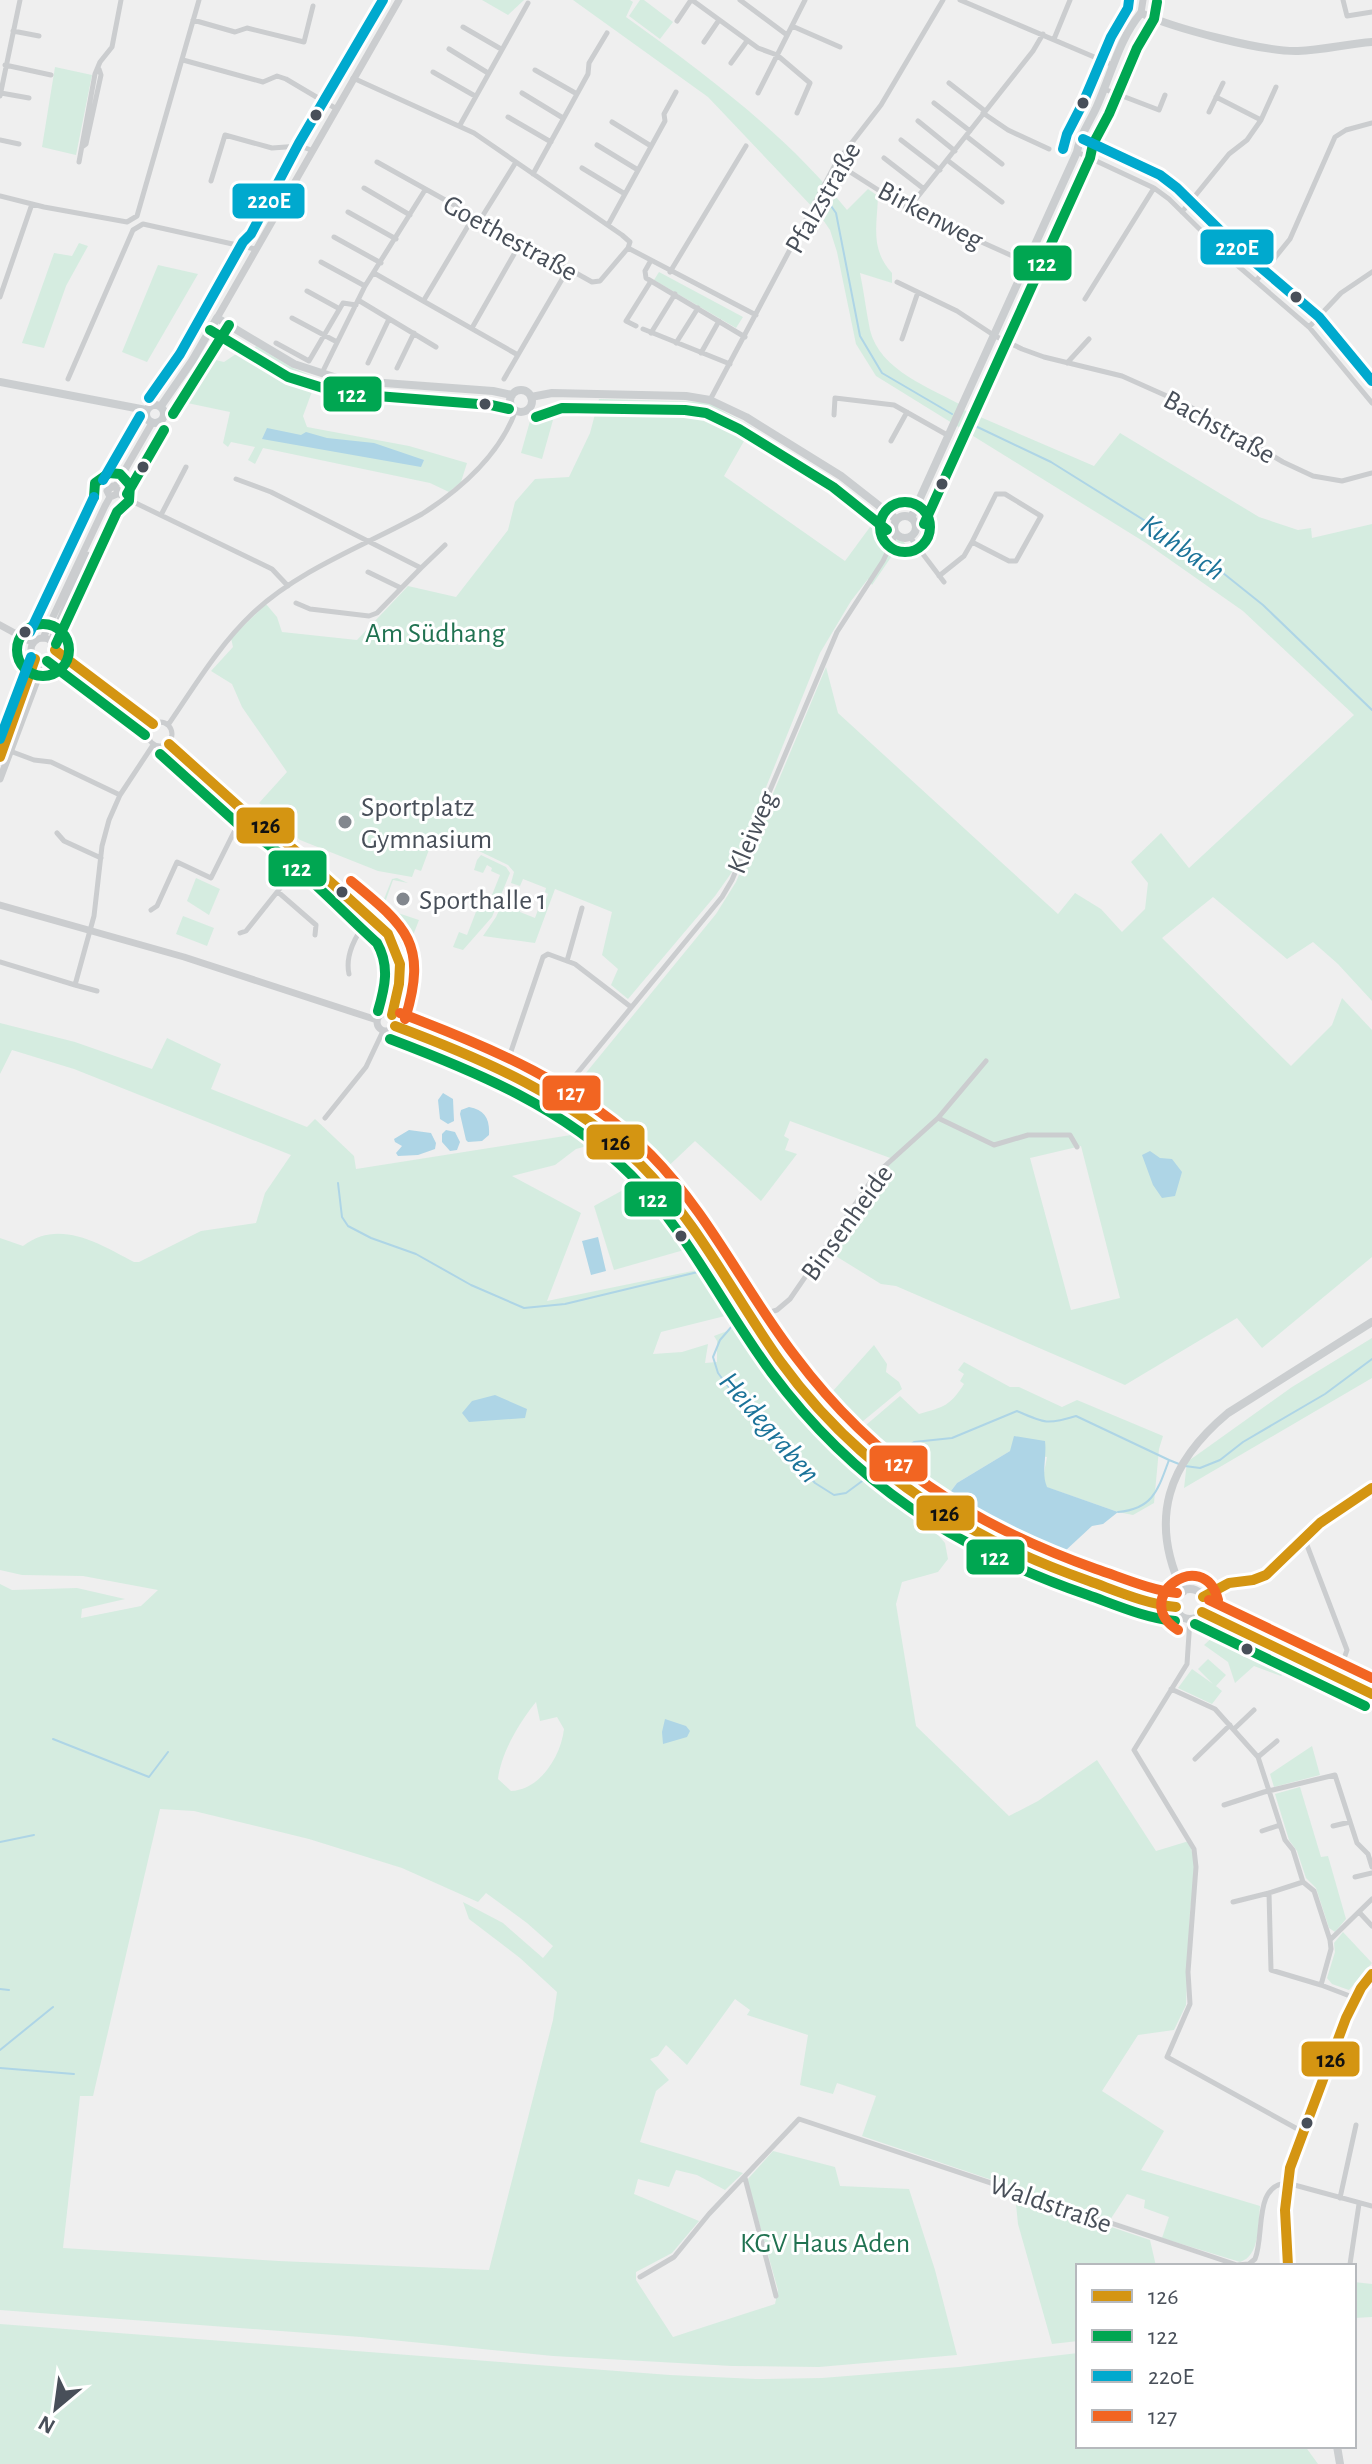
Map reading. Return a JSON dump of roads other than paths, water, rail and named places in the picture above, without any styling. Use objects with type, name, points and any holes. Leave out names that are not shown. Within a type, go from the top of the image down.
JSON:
[{"type":"main road","points":[[911,518],[995,336],[1113,65],[1141,13],[1187,28],[1282,50],[1319,50],[1372,42]]},
{"type":"main road","points":[[161,406],[217,318],[283,358],[321,374],[368,384],[493,391],[512,395]]},
{"type":"main road","points":[[0,382],[146,410]]},
{"type":"main road","points":[[520,390],[531,400],[527,410],[516,410],[510,402],[512,395],[520,390]]},
{"type":"main road","points":[[531,400],[560,394],[686,396],[710,400],[746,417],[841,476],[896,519]]},
{"type":"main road","points":[[153,404],[161,406],[164,417],[160,422],[152,423],[146,418],[146,410],[153,404]]},
{"type":"main road","points":[[902,516],[911,518],[916,526],[910,537],[902,538],[896,534],[896,519],[902,516]]},
{"type":"main road","points":[[1183,1592],[1169,1561],[1165,1528],[1167,1500],[1189,1453],[1207,1430],[1228,1413],[1372,1322]]},
{"type":"main road","points":[[1196,1591],[1203,1597],[1205,1605],[1202,1612],[1190,1619],[1181,1615],[1176,1607],[1177,1598],[1183,1592],[1196,1591]]},
{"type":"main road","points":[[1288,2264],[1285,2222],[1287,2183],[1303,2132],[1355,1998],[1372,1974]]},
{"type":"street","points":[[20,0],[0,94],[29,98]]},
{"type":"street","points":[[79,162],[93,84],[100,62],[112,47],[121,0]]},
{"type":"street","points":[[0,196],[127,222],[137,216],[199,0]]},
{"type":"street","points":[[217,318],[399,0]]},
{"type":"street","points":[[677,21],[691,0],[747,41],[777,55],[810,83],[797,113]]},
{"type":"street","points":[[740,0],[787,35]]},
{"type":"street","points":[[758,93],[805,0]]},
{"type":"street","name":"Pfalzstraße","points":[[710,400],[836,163],[881,105],[943,0]]},
{"type":"street","points":[[960,0],[1113,65]]},
{"type":"street","points":[[1054,39],[1070,0]]},
{"type":"street","points":[[1141,13],[1143,0]]},
{"type":"street","points":[[1343,0],[1347,16],[1372,12]]},
{"type":"street","points":[[460,125],[528,3]]},
{"type":"street","points":[[193,20],[235,32],[247,28],[304,42],[313,6]]},
{"type":"street","points":[[704,42],[719,20]]},
{"type":"street","points":[[792,26],[840,47]]},
{"type":"street","points":[[463,27],[501,49]]},
{"type":"street","points":[[13,31],[39,36]]},
{"type":"street","points":[[533,174],[607,33]]},
{"type":"street","points":[[908,209],[1033,51],[1043,34]]},
{"type":"street","points":[[731,63],[747,41]]},
{"type":"street","points":[[449,49],[488,73]]},
{"type":"street","points":[[183,60],[263,82],[277,76],[335,108]]},
{"type":"street","points":[[5,65],[51,75]]},
{"type":"street","points":[[535,70],[577,94]]},
{"type":"street","points":[[433,72],[475,96]]},
{"type":"street","points":[[353,78],[460,125],[629,240],[628,248],[756,315]]},
{"type":"street","points":[[949,83],[1008,130],[1049,149]]},
{"type":"street","points":[[1209,112],[1223,83]]},
{"type":"street","points":[[1182,212],[1229,154],[1247,140],[1261,120],[1276,87]]},
{"type":"street","points":[[1103,89],[1159,110],[1165,95]]},
{"type":"street","points":[[608,225],[676,92]]},
{"type":"street","points":[[522,93],[563,118]]},
{"type":"street","points":[[1216,97],[1261,120]]},
{"type":"street","points":[[934,103],[1002,164]]},
{"type":"street","points":[[508,117],[551,142]]},
{"type":"street","points":[[918,121],[955,151]]},
{"type":"street","points":[[612,122],[651,146]]},
{"type":"street","points":[[1256,281],[1290,239],[1335,137],[1346,130],[1372,123]]},
{"type":"street","points":[[211,181],[225,135],[272,148],[300,146],[311,150]]},
{"type":"street","points":[[0,140],[19,144]]},
{"type":"street","points":[[901,140],[940,170]]},
{"type":"street","points":[[597,145],[638,170]]},
{"type":"street","points":[[670,272],[746,146]]},
{"type":"street","points":[[1077,152],[1154,188],[1309,327],[1372,403]]},
{"type":"street","points":[[884,158],[924,189]]},
{"type":"street","points":[[947,160],[1002,202]]},
{"type":"street","name":"Goethestraße","points":[[377,162],[597,283],[628,248]]},
{"type":"street","points":[[424,300],[516,162]]},
{"type":"street","name":"Birkenweg","points":[[836,163],[908,209],[1027,262]]},
{"type":"street","points":[[582,168],[625,194]]},
{"type":"street","name":"Goethestraße","points":[[364,188],[410,215]]},
{"type":"street","points":[[1085,299],[1154,188]]},
{"type":"street","name":"Goethestraße","points":[[321,374],[365,286],[425,190]]},
{"type":"street","points":[[0,297],[32,204]]},
{"type":"street","points":[[348,212],[396,239]]},
{"type":"street","points":[[68,379],[133,230],[143,224],[255,249]]},
{"type":"street","points":[[334,237],[381,263]]},
{"type":"street","points":[[472,328],[521,242]]},
{"type":"street","points":[[321,262],[365,286]]},
{"type":"street","points":[[650,262],[645,274],[651,281],[745,337]]},
{"type":"street","points":[[504,379],[568,269]]},
{"type":"street","points":[[1309,327],[1341,293],[1372,272]]},
{"type":"street","points":[[374,273],[518,355]]},
{"type":"street","points":[[651,281],[626,321],[730,364]]},
{"type":"street","name":"Bachstraße","points":[[897,282],[957,311],[995,336],[1022,349],[1122,376],[1157,391],[1313,476],[1342,481],[1372,473]]},
{"type":"street","points":[[307,291],[338,308]]},
{"type":"street","points":[[902,339],[918,292]]},
{"type":"street","points":[[651,333],[675,294]]},
{"type":"street","points":[[276,343],[309,361],[338,308],[345,302],[357,302],[436,347]]},
{"type":"street","points":[[676,343],[698,308]]},
{"type":"street","points":[[292,318],[337,342]]},
{"type":"street","points":[[368,363],[389,319]]},
{"type":"street","points":[[701,353],[719,321]]},
{"type":"street","points":[[397,368],[414,333]]},
{"type":"street","points":[[1067,363],[1089,339]]},
{"type":"street","points":[[834,415],[835,398],[894,405],[950,436]]},
{"type":"street","points":[[168,725],[229,638],[252,614],[288,586],[429,509],[496,449],[508,431],[516,410]]},
{"type":"street","points":[[891,441],[907,412]]},
{"type":"street","points":[[47,640],[87,555],[91,537],[152,423]]},
{"type":"street","points":[[161,515],[186,467]]},
{"type":"street","points":[[236,479],[271,492],[421,568]]},
{"type":"street","points":[[114,493],[272,569],[288,586]]},
{"type":"street","points":[[910,537],[941,579],[964,556],[996,494],[1005,494],[1041,516],[1019,558],[1013,562],[972,542]]},
{"type":"street","name":"Kleiweg","points":[[556,1099],[732,880],[837,632],[883,561],[896,534]]},
{"type":"street","points":[[296,603],[310,609],[369,616],[377,613],[445,545]]},
{"type":"street","points":[[368,572],[401,588]]},
{"type":"street","points":[[0,625],[33,643],[47,640]]},
{"type":"street","points":[[47,640],[55,650],[151,726]]},
{"type":"street","points":[[33,643],[31,650],[44,660],[85,679],[151,726]]},
{"type":"street","points":[[0,757],[44,660],[55,650]]},
{"type":"street","points":[[0,779],[44,660]]},
{"type":"street","points":[[161,722],[168,725],[173,734],[169,744],[161,747],[153,745],[148,738],[151,726],[161,722]]},
{"type":"street","points":[[169,744],[388,934],[395,952],[397,981],[389,1014],[395,1026],[505,1069],[556,1099],[606,1133],[662,1189],[692,1227],[751,1318],[813,1403],[878,1469],[932,1509],[999,1545],[1149,1602],[1176,1607]]},
{"type":"street","points":[[75,985],[98,895],[101,858],[109,820],[120,795],[153,745]]},
{"type":"street","points":[[10,751],[34,760],[51,762],[120,795]]},
{"type":"street","points":[[151,910],[157,906],[177,862],[211,878],[237,826],[248,815]]},
{"type":"street","points":[[57,833],[64,841],[101,858]]},
{"type":"street","points":[[240,933],[246,931],[302,860]]},
{"type":"street","points":[[278,892],[316,925],[315,935]]},
{"type":"street","points":[[0,905],[249,977],[377,1020],[389,1014]]},
{"type":"street","points":[[567,961],[582,908]]},
{"type":"street","points":[[349,974],[346,961],[360,930],[369,919]]},
{"type":"street","points":[[505,1069],[543,957],[548,954],[567,961],[631,1007]]},
{"type":"street","points":[[0,962],[97,991]]},
{"type":"street","points":[[377,1020],[378,1028],[383,1031],[395,1026]]},
{"type":"street","points":[[325,1118],[366,1067],[383,1031]]},
{"type":"street","name":"Binsenheide","points":[[751,1318],[777,1310],[790,1299],[876,1174],[938,1118],[986,1061]]},
{"type":"street","points":[[938,1118],[994,1145],[1028,1135],[1070,1135],[1077,1147]]},
{"type":"street","points":[[1203,1597],[1229,1583],[1266,1575],[1320,1523],[1372,1488]]},
{"type":"street","points":[[1305,1540],[1347,1650],[1338,1676]]},
{"type":"street","points":[[1202,1612],[1372,1694]]},
{"type":"street","points":[[1190,1619],[1187,1664],[1134,1750],[1194,1849],[1196,1867],[1188,1972],[1190,2004],[1167,2057],[1303,2132]]},
{"type":"street","points":[[1171,1689],[1210,1706],[1258,1757],[1285,1840],[1293,1850],[1303,1882],[1314,1891],[1330,1940],[1331,1949],[1321,1985]]},
{"type":"street","points":[[1195,1759],[1254,1710]]},
{"type":"street","points":[[1258,1757],[1277,1741]]},
{"type":"street","points":[[1224,1805],[1335,1775],[1357,1843],[1368,1854],[1372,1870],[1355,1877]]},
{"type":"street","points":[[1333,1826],[1350,1822]]},
{"type":"street","points":[[1262,1831],[1280,1825]]},
{"type":"street","points":[[1233,1902],[1303,1882]]},
{"type":"street","points":[[1269,1893],[1271,1970],[1355,1998]]},
{"type":"street","points":[[1330,1940],[1372,1899]]},
{"type":"street","points":[[1359,1912],[1372,1926]]},
{"type":"street","name":"Waldstraße","points":[[744,2177],[799,2119],[1234,2264]]},
{"type":"street","points":[[1340,2198],[1356,2125]]},
{"type":"street","points":[[640,2277],[674,2257],[744,2177]]},
{"type":"street","points":[[744,2177],[776,2296]]},
{"type":"street","points":[[1287,2183],[1372,2206]]},
{"type":"street","name":"Waldstraße","points":[[1247,2264],[1255,2259],[1266,2194],[1271,2188],[1287,2183]]},
{"type":"street","points":[[1350,2264],[1359,2204]]},
{"type":"water","points":[[267,428],[374,443],[424,460],[421,467],[262,439]]},
{"type":"water","points":[[443,1093],[453,1099],[454,1121],[448,1124],[440,1119],[438,1100]]},
{"type":"water","points":[[469,1107],[483,1113],[489,1124],[489,1135],[482,1141],[466,1140],[460,1114],[461,1110]]},
{"type":"water","points":[[409,1130],[431,1133],[436,1143],[435,1149],[418,1155],[398,1156],[396,1153],[402,1146],[394,1139]]},
{"type":"water","points":[[446,1130],[455,1132],[460,1142],[457,1150],[450,1151],[442,1142],[442,1134]]},
{"type":"water","points":[[1150,1151],[1160,1158],[1172,1159],[1182,1172],[1175,1196],[1162,1198],[1153,1185],[1142,1155]]},
{"type":"water","points":[[598,1237],[606,1271],[591,1275],[582,1241]]},
{"type":"water","points":[[495,1395],[527,1409],[525,1418],[469,1422],[462,1413],[472,1401]]},
{"type":"water","points":[[1014,1436],[1045,1441],[1044,1476],[1047,1487],[1118,1512],[1103,1524],[1092,1526],[1065,1551],[1049,1555],[1016,1545],[949,1508],[945,1499],[957,1483],[1010,1451]]},
{"type":"water","points":[[665,1719],[686,1726],[690,1731],[687,1737],[663,1744]]},
{"type":"waterway","name":"Kuhbach","points":[[824,196],[836,213],[860,336],[882,373],[952,414]]},
{"type":"waterway","name":"Kuhbach","points":[[967,422],[1051,462],[1203,557],[1263,605],[1372,710]]},
{"type":"waterway","name":"Heidegraben","points":[[338,1183],[342,1217],[348,1226],[416,1254],[471,1285],[524,1308],[565,1304],[702,1271],[711,1273],[732,1314]]},
{"type":"waterway","name":"Heidegraben","points":[[733,1325],[720,1340],[713,1357],[718,1373],[815,1483],[834,1495],[846,1493],[877,1470]]},
{"type":"waterway","name":"Heidegraben","points":[[1185,1466],[1200,1468],[1220,1460],[1243,1442],[1325,1394],[1372,1359]]},
{"type":"waterway","name":"Heidegraben","points":[[882,1467],[914,1442],[952,1438],[1017,1411],[1046,1421],[1076,1416],[1169,1460]]},
{"type":"waterway","name":"Heidegraben","points":[[1118,1512],[1147,1502],[1157,1489],[1169,1460],[1179,1464]]},
{"type":"waterway","points":[[53,1739],[149,1777],[168,1752]]},
{"type":"waterway","points":[[0,1842],[34,1835]]},
{"type":"waterway","points":[[0,1989],[9,1990]]},
{"type":"waterway","points":[[0,2050],[53,2007]]},
{"type":"waterway","points":[[0,2068],[74,2074]]},
{"type":"place","name":"Sportplatz Gymnasium","points":[[345,822]]},
{"type":"place","name":"Sporthalle 1","points":[[403,899]]},
{"type":"park label","name":"Am Südhang","points":[[435,632]]},
{"type":"park label","name":"KGV Haus Aden","points":[[825,2242]]}]
